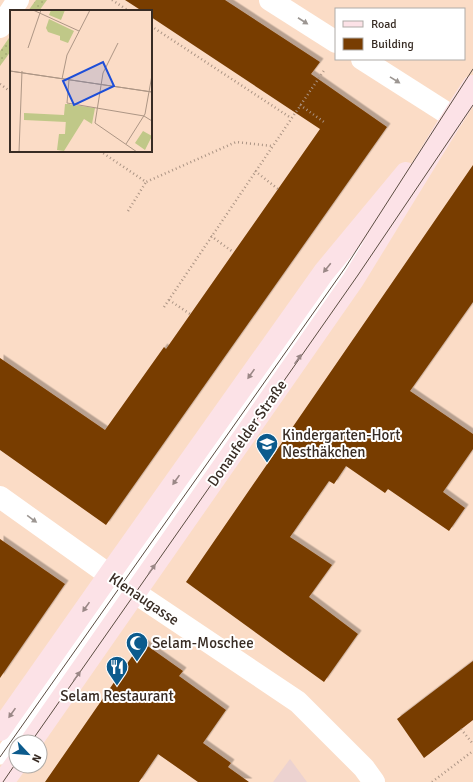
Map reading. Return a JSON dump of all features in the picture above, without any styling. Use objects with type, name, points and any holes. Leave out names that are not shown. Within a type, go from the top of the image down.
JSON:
[{"type":"main road","name":"Donaufelder Straße","points":[[0,730],[122,584],[353,280],[473,86]]},
{"type":"main road","name":"Donaufelder Straße","points":[[36,734],[122,584],[324,272],[453,117]]},
{"type":"street","points":[[11,10],[18,0]]},
{"type":"street","points":[[270,0],[335,41]]},
{"type":"street","points":[[0,27],[10,12]]},
{"type":"street","points":[[364,60],[453,117]]},
{"type":"street","name":"Klenaugasse","points":[[0,497],[122,584],[298,702],[364,768],[374,782]]},
{"type":"lane","name":"Donaufelder Straße","points":[[0,758],[122,584]]},
{"type":"path","points":[[112,0],[127,10]]},
{"type":"path","points":[[152,27],[291,118]]},
{"type":"path","points":[[164,307],[326,66]]},
{"type":"path","points":[[0,84],[10,91]]},
{"type":"path","points":[[300,105],[324,122]]},
{"type":"path","points":[[128,211],[146,182],[236,142],[272,146]]},
{"type":"path","points":[[101,152],[146,182]]},
{"type":"path","points":[[255,171],[278,188]]},
{"type":"path","points":[[211,236],[233,252]]},
{"type":"path","points":[[169,300],[190,314]]},
{"type":"path","points":[[461,729],[473,744]]},
{"type":"path","points":[[432,782],[473,751]]},
{"type":"shaded area","points":[[290,759],[307,782],[273,782]]},
{"type":"green space","points":[[36,0],[47,0],[40,10],[29,10]]},
{"type":"green space","points":[[10,36],[10,52],[0,66],[0,51]]},
{"type":"building","points":[[125,0],[225,0],[320,62],[311,74],[387,127],[106,525],[0,450],[0,358],[105,430],[164,347],[166,349],[320,129],[152,18],[152,10],[140,10]]},
{"type":"building","points":[[473,165],[473,302],[410,391],[473,434],[473,449],[443,492],[465,508],[449,531],[388,489],[385,493],[346,466],[334,484],[329,481],[290,537],[332,565],[309,597],[358,634],[324,682],[186,582]]},
{"type":"building","points":[[0,539],[65,584],[0,678]]},
{"type":"building","points":[[142,642],[183,671],[179,676],[226,710],[203,743],[231,763],[228,767],[249,782],[198,782],[158,754],[139,782],[45,782]]},
{"type":"building","points":[[473,661],[473,720],[424,758],[397,719]]},
{"type":"tram line","points":[[0,757],[345,268],[473,69]]},
{"type":"tram line","points":[[37,734],[358,275],[473,105]]},
{"type":"tram line","points":[[3,782],[8,774]]},
{"type":"place","name":"Kindergarten-Hort Nesthäkchen","points":[[267,464]]},
{"type":"place","name":"Selam-Moschee","points":[[137,662]]},
{"type":"place","name":"Selam Restaurant","points":[[117,686]]}]
